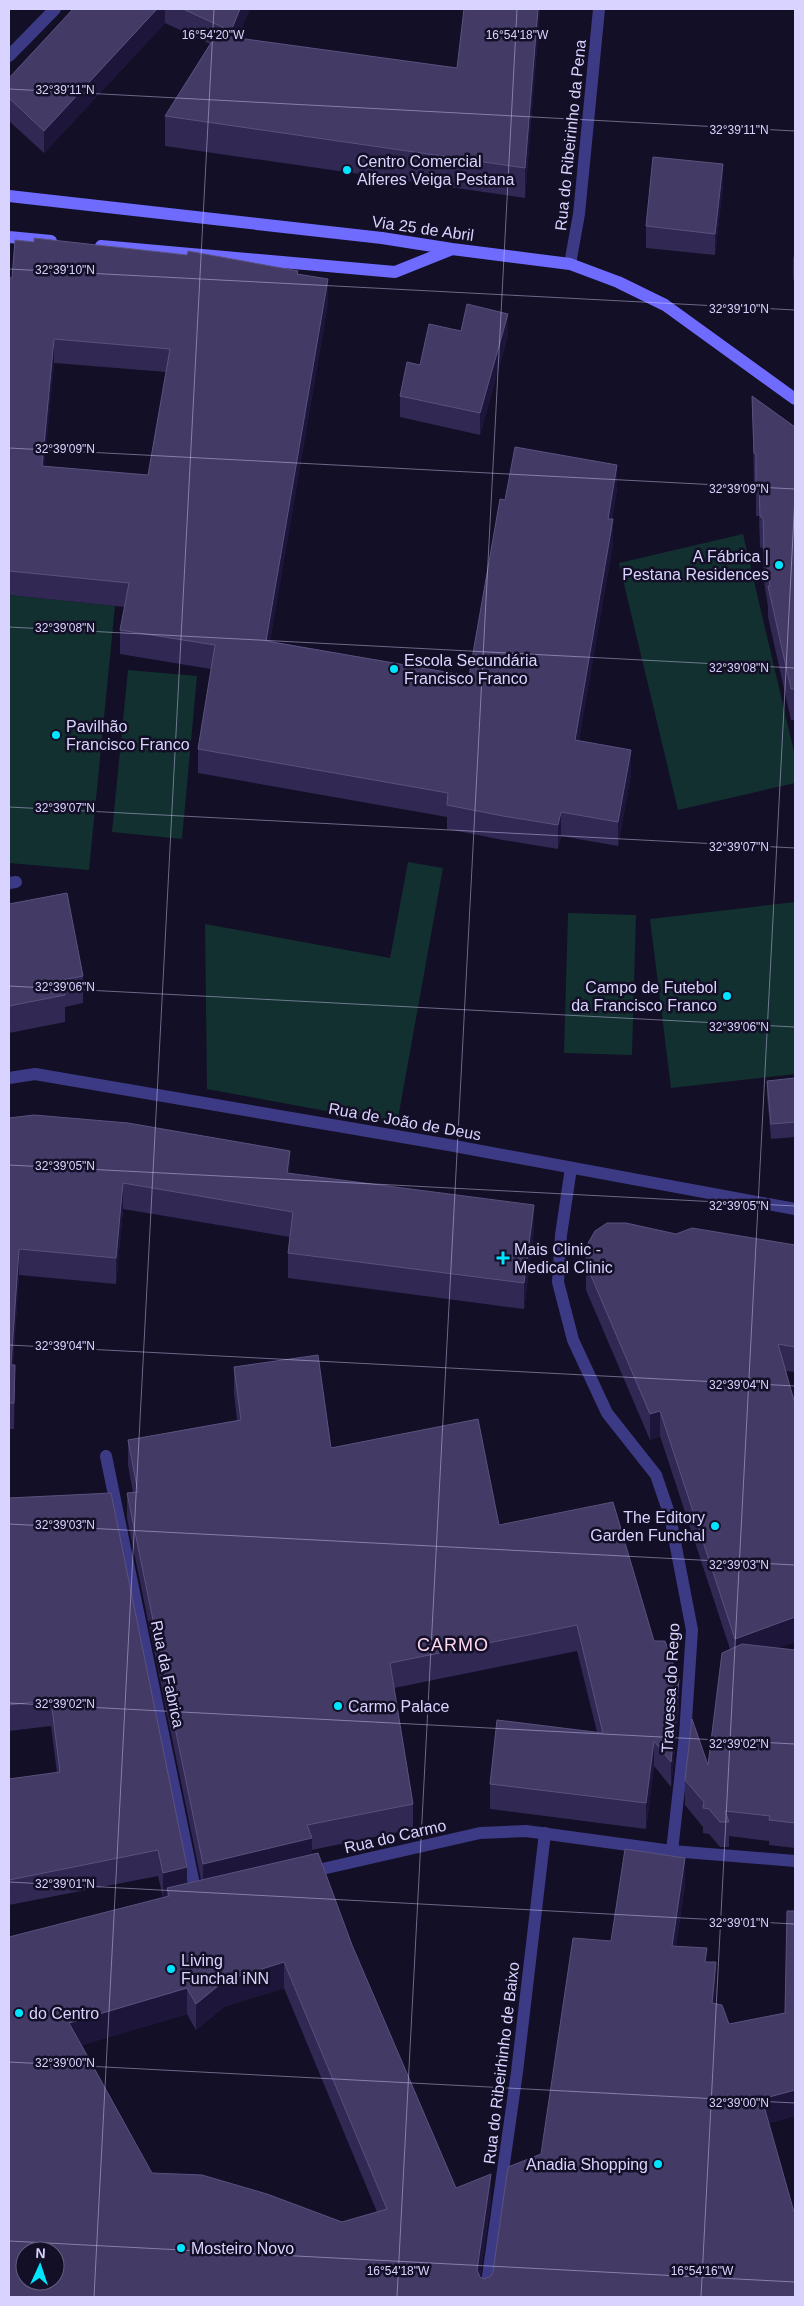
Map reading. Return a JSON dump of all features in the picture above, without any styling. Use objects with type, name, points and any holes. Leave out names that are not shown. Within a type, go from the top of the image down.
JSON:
[{"type":"main road","name":"Via 25 de Abril","points":[[9,196],[382,238],[570,264],[618,282],[665,305],[795,399]]},
{"type":"main road","points":[[9,237],[67,242]]},
{"type":"main road","points":[[87,244],[396,272],[452,249]]},
{"type":"street","points":[[9,56],[55,9]]},
{"type":"street","name":"Rua do Ribeirinho da Pena","points":[[570,264],[579,214],[599,9]]},
{"type":"street","name":"Rua de João de Deus","points":[[9,1078],[34,1074],[440,1143],[795,1209]]},
{"type":"street","name":"Travessa do Rego","points":[[571,1168],[561,1235],[558,1282],[568,1323],[573,1340],[606,1413],[656,1475],[670,1516],[692,1630],[685,1735],[672,1851]]},
{"type":"street","name":"Rua da Fabrica","points":[[106,1456],[197,1899]]},
{"type":"street","name":"Rua do Carmo","points":[[300,1874],[480,1833],[526,1831],[672,1851],[795,1862]]},
{"type":"street","name":"Rua do Ribeirhinho de Baixo","points":[[485,2297],[517,2072],[545,1833]]},
{"type":"green space","points":[[743,534],[795,756],[795,783],[678,810],[619,563]]},
{"type":"green space","name":"Pavilhão Francisco Franco","points":[[9,595],[115,606],[89,870],[9,863]]},
{"type":"green space","points":[[128,670],[197,676],[182,839],[112,832]]},
{"type":"green space","points":[[408,862],[443,868],[397,1124],[207,1089],[205,924],[390,958]]},
{"type":"green space","name":"Campo de Futebol da Francisco Franco","points":[[795,902],[795,1074],[671,1088],[650,919]]},
{"type":"green space","points":[[568,913],[636,915],[632,1055],[564,1053]]},
{"type":"building","points":[[73,9],[157,9],[44,131],[9,98],[9,78]]},
{"type":"building","points":[[183,9],[240,9],[231,31]]},
{"type":"building","points":[[464,9],[538,9],[525,168],[165,116],[216,35],[457,68]]},
{"type":"building","points":[[653,157],[723,164],[715,234],[646,226]]},
{"type":"building","name":"Escola Secundária Francisco Franco","points":[[34,238],[187,255],[188,251],[298,271],[297,274],[328,279],[266,641],[469,676],[500,499],[505,500],[515,447],[617,465],[608,519],[613,519],[575,740],[631,750],[618,822],[561,812],[558,825],[503,816],[447,805],[448,793],[198,749],[215,645],[120,630],[129,583],[9,571],[9,278],[12,278],[15,240],[34,242]],"holes":[[[54,339],[170,349],[148,475],[42,466]]]},
{"type":"building","points":[[467,304],[508,314],[480,413],[400,396],[407,362],[420,365],[429,324],[461,331]]},
{"type":"building","name":"A Fábrica | Pestana Residences","points":[[752,396],[795,427],[795,689],[791,689],[768,586],[770,586],[764,550],[763,518],[760,516],[759,485],[756,484]]},
{"type":"building","points":[[67,893],[83,976],[62,980],[65,995],[9,1006],[9,904]]},
{"type":"building","points":[[795,1078],[795,1122],[771,1124],[767,1081]]},
{"type":"building","points":[[34,1115],[128,1123],[290,1151],[287,1173],[534,1205],[524,1283],[288,1253],[293,1212],[123,1183],[116,1258],[19,1249],[11,1365],[15,1365],[14,1403],[9,1403],[9,1118]]},
{"type":"building","points":[[607,1223],[626,1223],[676,1234],[692,1228],[795,1245],[795,1347],[778,1344],[795,1404],[795,1617],[735,1639],[660,1411],[650,1414],[586,1264],[587,1245],[595,1231]]},
{"type":"building","points":[[318,1355],[331,1448],[478,1419],[499,1525],[613,1502],[654,1641],[665,1641],[679,1680],[671,1762],[654,1741],[646,1803],[490,1784],[497,1720],[603,1733],[577,1625],[390,1663],[413,1804],[307,1825],[312,1838],[203,1864],[127,1493],[138,1492],[128,1440],[241,1420],[234,1367]]},
{"type":"building","points":[[111,1493],[187,1867],[163,1873],[158,1850],[9,1880],[9,1779],[60,1772],[51,1700],[9,1705],[9,1498]]},
{"type":"building","points":[[742,1644],[795,1650],[795,1823],[769,1820],[770,1816],[725,1811],[729,1822],[720,1822],[709,1809],[703,1808],[704,1802],[685,1780],[692,1719],[708,1765],[722,1653]]},
{"type":"building","points":[[625,1849],[685,1858],[672,1946],[707,1948],[705,1962],[716,1962],[712,2003],[722,2005],[729,2024],[785,2013],[787,1911],[795,1911],[795,2090],[762,2099],[795,2211],[795,2297],[9,2297],[9,1937],[169,1896],[167,1888],[318,1853],[352,1945],[456,2188],[491,2174],[477,2270],[480,2277],[484,2279],[491,2276],[493,2272],[508,2167],[541,2154],[573,1938],[611,1941]],"holes":[[[284,1962],[387,2209],[342,2222],[267,2194],[202,2175],[152,2173],[69,2023],[187,1988],[196,2004],[224,1981]]]},
{"type":"place","name":"Centro Comercial Alferes Veiga Pestana","points":[[347,170]]},
{"type":"place","name":"A Fábrica | Pestana Residences","points":[[779,565]]},
{"type":"place","name":"Escola Secundária Francisco Franco","points":[[394,669]]},
{"type":"place","name":"Pavilhão Francisco Franco","points":[[56,735]]},
{"type":"place","name":"Campo de Futebol da Francisco Franco","points":[[727,996]]},
{"type":"place","name":"Mais Clinic - Medical Clinic","points":[[503,1258]]},
{"type":"place","name":"The Editory Garden Funchal","points":[[715,1526]]},
{"type":"place","name":"Carmo Palace","points":[[338,1706]]},
{"type":"place","name":"Living Funchal iNN","points":[[171,1969]]},
{"type":"place","name":"do Centro","points":[[19,2013]]},
{"type":"place","name":"Anadia Shopping","points":[[658,2164]]},
{"type":"place","name":"Mosteiro Novo","points":[[181,2248]]},
{"type":"district","name":"CARMO","points":[[453,1645]]}]
